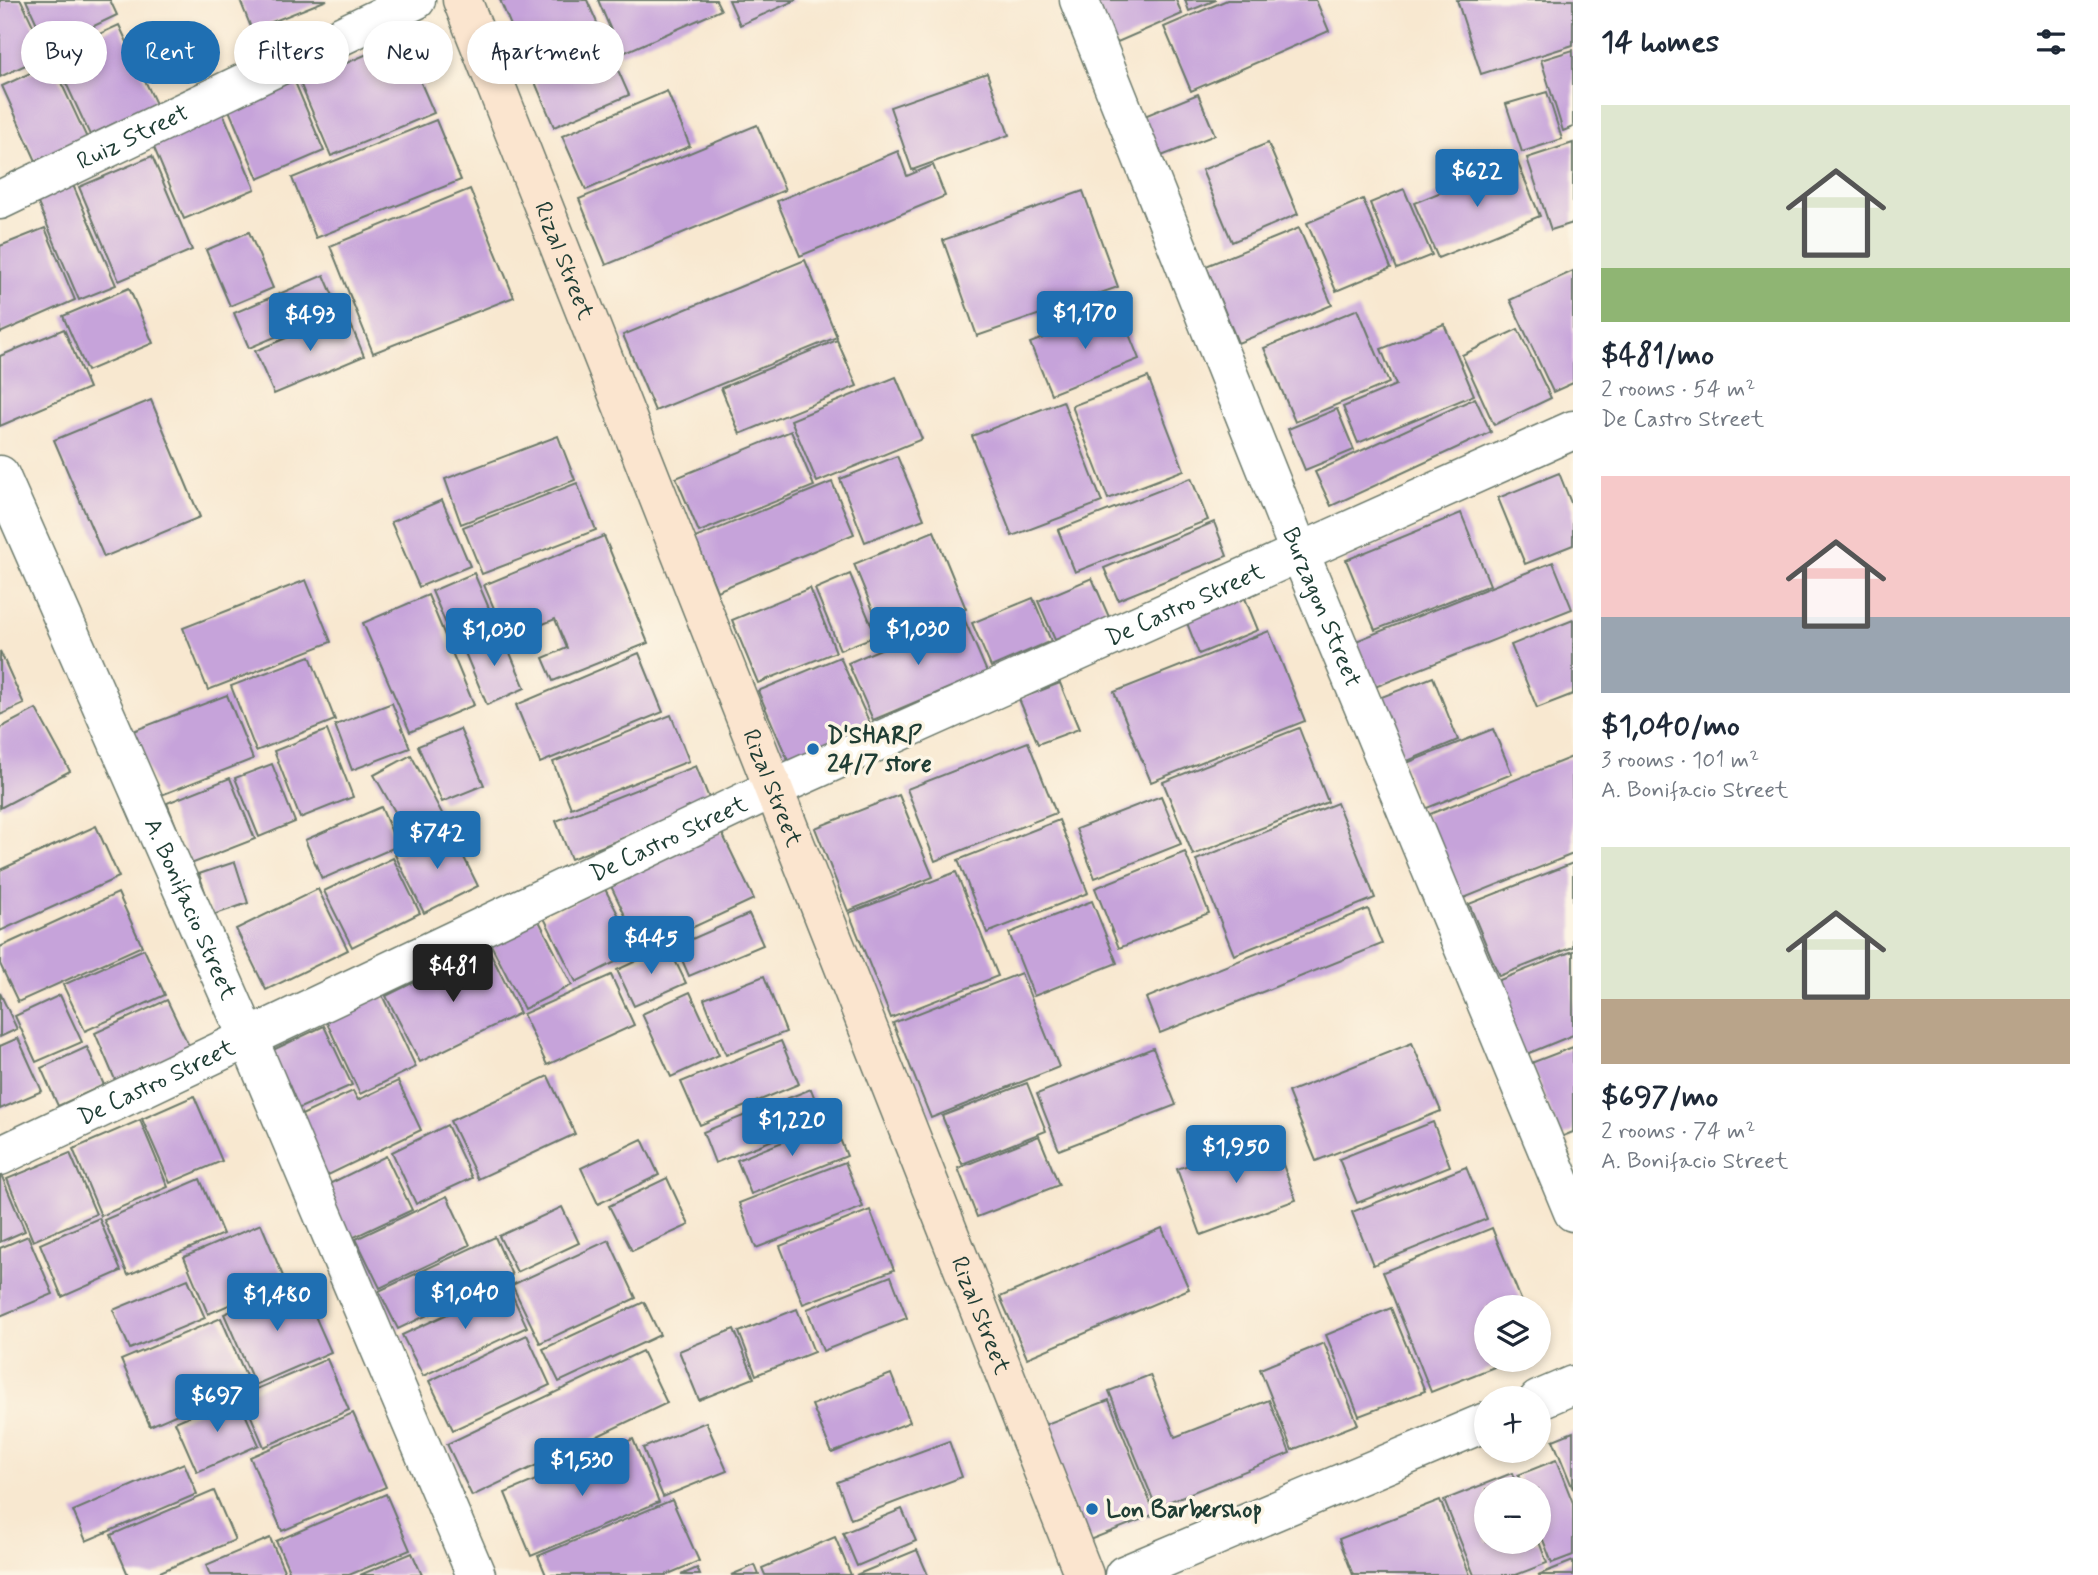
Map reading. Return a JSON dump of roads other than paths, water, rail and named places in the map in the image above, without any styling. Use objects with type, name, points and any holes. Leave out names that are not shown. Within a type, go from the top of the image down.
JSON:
[{"type":"main road","name":"Rizal Street","points":[[462,0],[1084,1575]]},
{"type":"street","name":"Ruiz Street","points":[[0,200],[416,0]]},
{"type":"street","name":"Burzagon Street","points":[[1079,0],[1299,551],[1573,1212]]},
{"type":"street","name":"De Castro Street","points":[[0,1156],[774,788],[1573,430]]},
{"type":"street","name":"A. Bonifacio Street","points":[[0,475],[248,1038],[476,1575]]},
{"type":"street","points":[[1551,1394],[1573,1385]]},
{"type":"street","points":[[1124,1575],[1474,1427]]},
{"type":"place","name":"D'SHARP 24/7 store","points":[[813,749]]},
{"type":"place","name":"Lon Barbershop","points":[[1092,1509]]}]
